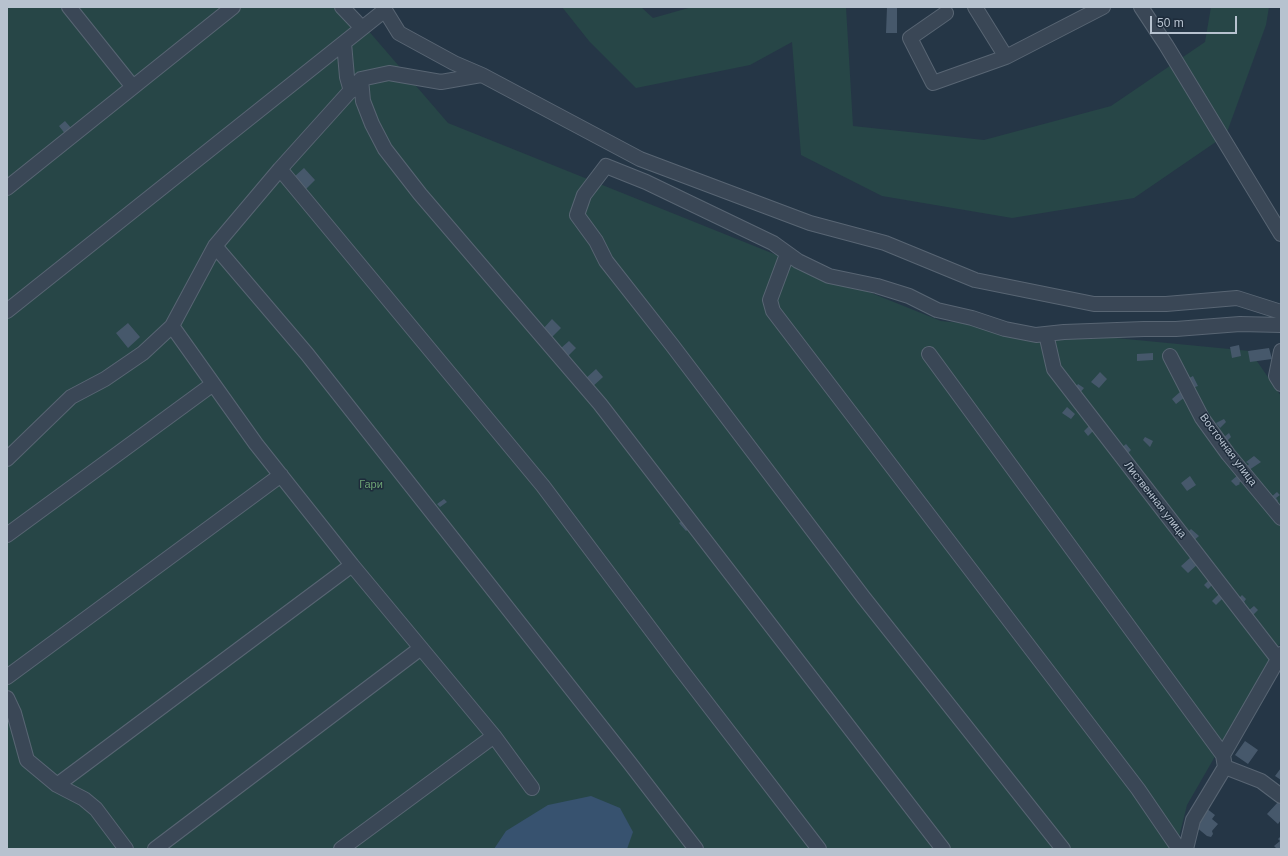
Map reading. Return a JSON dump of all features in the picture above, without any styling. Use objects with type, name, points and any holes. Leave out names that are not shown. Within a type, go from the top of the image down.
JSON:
[{"type":"street","points":[[69,7],[133,87]]},
{"type":"street","points":[[7,188],[233,7]]},
{"type":"street","points":[[342,7],[362,28]]},
{"type":"street","points":[[975,7],[1006,57]]},
{"type":"street","points":[[949,9],[910,38],[933,83],[1006,57],[1103,7]]},
{"type":"street","points":[[1141,7],[1166,45],[1281,234]]},
{"type":"street","points":[[7,311],[344,43],[384,9],[399,33],[454,63],[482,75],[640,159],[810,223],[885,243],[975,280],[1094,304],[1166,304],[1237,298],[1281,312]]},
{"type":"street","points":[[344,43],[347,77],[351,90]]},
{"type":"street","points":[[7,459],[71,397],[105,379],[143,353],[172,326],[215,246],[280,169],[361,79],[389,73],[441,82],[482,75]]},
{"type":"street","points":[[361,79],[363,100],[372,124],[385,149],[420,194],[600,404],[943,849]]},
{"type":"street","points":[[1062,849],[864,598],[672,345],[606,261],[596,241],[577,215],[584,196],[606,166],[646,182],[773,243],[798,261],[829,276],[877,286],[909,296],[937,310],[972,318],[1005,329],[1036,335],[1144,329],[1176,330],[1240,324],[1281,325]]},
{"type":"street","points":[[280,169],[544,486],[679,667],[819,849]]},
{"type":"street","points":[[215,246],[307,354],[696,849]]},
{"type":"street","points":[[786,257],[770,300],[773,311],[1138,789],[1179,849]]},
{"type":"street","points":[[172,326],[256,444],[352,565],[494,736],[532,788]]},
{"type":"street","name":"Лиственная улица","points":[[1046,334],[1054,369],[1280,656]]},
{"type":"street","points":[[1281,351],[1276,376],[1281,384]]},
{"type":"street","points":[[928,354],[1224,761],[1261,781],[1281,796]]},
{"type":"street","name":"Восточная улица","points":[[1170,356],[1202,418],[1228,454],[1281,518]]},
{"type":"street","points":[[7,535],[213,384]]},
{"type":"street","points":[[7,677],[281,475]]},
{"type":"street","points":[[57,785],[352,565]]},
{"type":"street","points":[[155,849],[421,648]]},
{"type":"street","points":[[1186,849],[1193,820],[1280,656]]},
{"type":"street","points":[[7,698],[14,713],[27,760],[57,785],[84,800],[96,809],[126,849]]},
{"type":"street","points":[[341,849],[494,736]]},
{"type":"green space","name":"Гари","points":[[7,7],[348,7],[448,123],[941,321],[1250,351],[1281,396],[1281,642],[1187,805],[1176,849],[7,849]]},
{"type":"green space","points":[[562,7],[641,7],[653,18],[692,7],[846,7],[853,126],[984,140],[1111,106],[1205,42],[1211,7],[1269,7],[1266,25],[1226,135],[1134,198],[1012,218],[882,196],[801,155],[792,42],[750,65],[636,88],[589,41]]},
{"type":"water","points":[[591,796],[620,808],[633,832],[627,849],[494,849],[506,831],[548,805]]},
{"type":"building","points":[[887,7],[897,7],[897,33],[886,33]]},
{"type":"building","points":[[65,121],[72,129],[66,135],[59,126]]},
{"type":"building","points":[[304,168],[315,180],[306,189],[294,177]]},
{"type":"building","points":[[552,319],[561,328],[552,337],[543,329]]},
{"type":"building","points":[[128,323],[140,337],[128,348],[116,333]]},
{"type":"building","points":[[569,341],[576,348],[567,357],[560,349]]},
{"type":"building","points":[[1239,345],[1241,356],[1232,358],[1230,347]]},
{"type":"building","points":[[1269,348],[1272,359],[1250,362],[1248,351]]},
{"type":"building","points":[[1153,353],[1153,360],[1137,361],[1137,354]]},
{"type":"building","points":[[596,369],[603,377],[591,388],[584,380]]},
{"type":"building","points":[[1100,372],[1107,379],[1099,388],[1091,382]]},
{"type":"building","points":[[1193,376],[1198,386],[1192,388],[1187,379]]},
{"type":"building","points":[[1078,384],[1084,388],[1079,394],[1075,388]]},
{"type":"building","points":[[1180,392],[1185,397],[1176,404],[1172,399]]},
{"type":"building","points":[[1067,407],[1075,414],[1071,419],[1062,413]]},
{"type":"building","points":[[1224,419],[1226,422],[1220,428],[1216,423]]},
{"type":"building","points":[[1089,426],[1094,430],[1088,436],[1084,431]]},
{"type":"building","points":[[1229,433],[1231,437],[1227,441],[1224,437]]},
{"type":"building","points":[[1145,437],[1153,441],[1150,447],[1143,440]]},
{"type":"building","points":[[1126,444],[1131,450],[1125,456],[1119,450]]},
{"type":"building","points":[[1254,456],[1261,462],[1249,470],[1246,467],[1249,464],[1246,462]]},
{"type":"building","points":[[1238,475],[1243,480],[1236,486],[1231,481]]},
{"type":"building","points":[[1190,476],[1196,485],[1187,491],[1181,483]]},
{"type":"building","points":[[1277,492],[1280,495],[1276,498],[1278,501],[1277,502],[1270,498]]},
{"type":"building","points":[[444,499],[447,502],[440,507],[437,504]]},
{"type":"building","points":[[685,518],[692,526],[686,531],[679,523]]},
{"type":"building","points":[[1191,529],[1199,536],[1192,542],[1185,535]]},
{"type":"building","points":[[1191,557],[1198,564],[1188,573],[1181,566]]},
{"type":"building","points":[[1209,580],[1213,584],[1208,589],[1204,585]]},
{"type":"building","points":[[1220,593],[1224,597],[1216,605],[1212,601]]},
{"type":"building","points":[[1242,595],[1246,599],[1244,604],[1237,600]]},
{"type":"building","points":[[1254,606],[1258,610],[1252,616],[1248,611]]},
{"type":"building","points":[[1245,741],[1258,750],[1248,764],[1235,755]]},
{"type":"building","points":[[1281,768],[1281,780],[1275,776]]},
{"type":"building","points":[[1278,802],[1281,804],[1281,820],[1278,824],[1267,814]]},
{"type":"building","points":[[1206,808],[1215,815],[1212,819],[1218,824],[1212,831],[1213,834],[1211,837],[1207,836],[1196,827]]},
{"type":"building","points":[[1281,836],[1281,849],[1277,849],[1274,846],[1280,841],[1278,839]]}]
